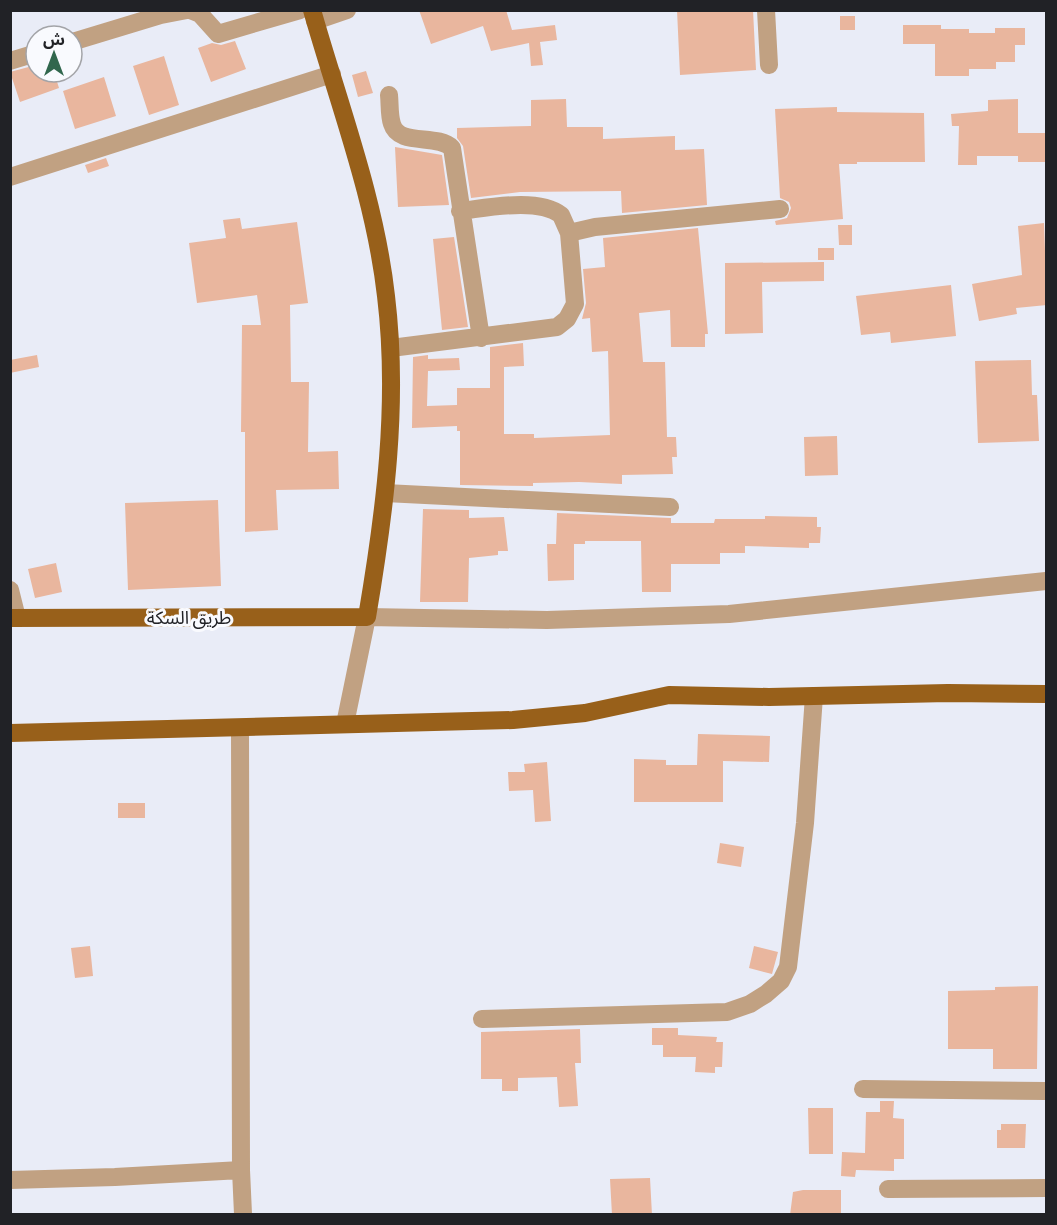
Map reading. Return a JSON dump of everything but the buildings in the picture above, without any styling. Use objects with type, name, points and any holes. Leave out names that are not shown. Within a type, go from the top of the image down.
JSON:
[{"type":"main road","points":[[309,14],[332,74],[379,252],[391,348],[391,419],[385,493],[367,617]]},
{"type":"main road","name":"طريق السكة","points":[[14,618],[367,617]]},
{"type":"main road","points":[[10,733],[240,729],[513,720],[585,713],[669,694],[814,696],[1047,694]]},
{"type":"street","points":[[84,38],[161,15],[188,10],[200,14],[218,34],[309,14],[347,10]]},
{"type":"street","points":[[766,10],[769,65]]},
{"type":"street","points":[[10,177],[332,74]]},
{"type":"street","points":[[389,95],[392,125],[396,131],[411,138],[442,141],[452,148],[481,338]]},
{"type":"street","points":[[391,348],[541,331],[557,327],[567,319],[575,304],[569,233],[561,216],[539,207],[518,206],[460,211]]},
{"type":"street","points":[[569,233],[595,227],[780,209]]},
{"type":"street","points":[[385,493],[670,507]]},
{"type":"street","points":[[345,724],[367,617],[547,620],[729,614],[1047,581]]},
{"type":"street","points":[[10,590],[14,618]]},
{"type":"street","points":[[482,1019],[727,1012],[750,1004],[782,981],[788,967],[798,897],[814,696]]},
{"type":"street","points":[[240,729],[243,1215]]},
{"type":"street","points":[[863,1089],[1047,1091]]},
{"type":"street","points":[[10,1180],[241,1170]]},
{"type":"street","points":[[888,1189],[1047,1188]]}]
